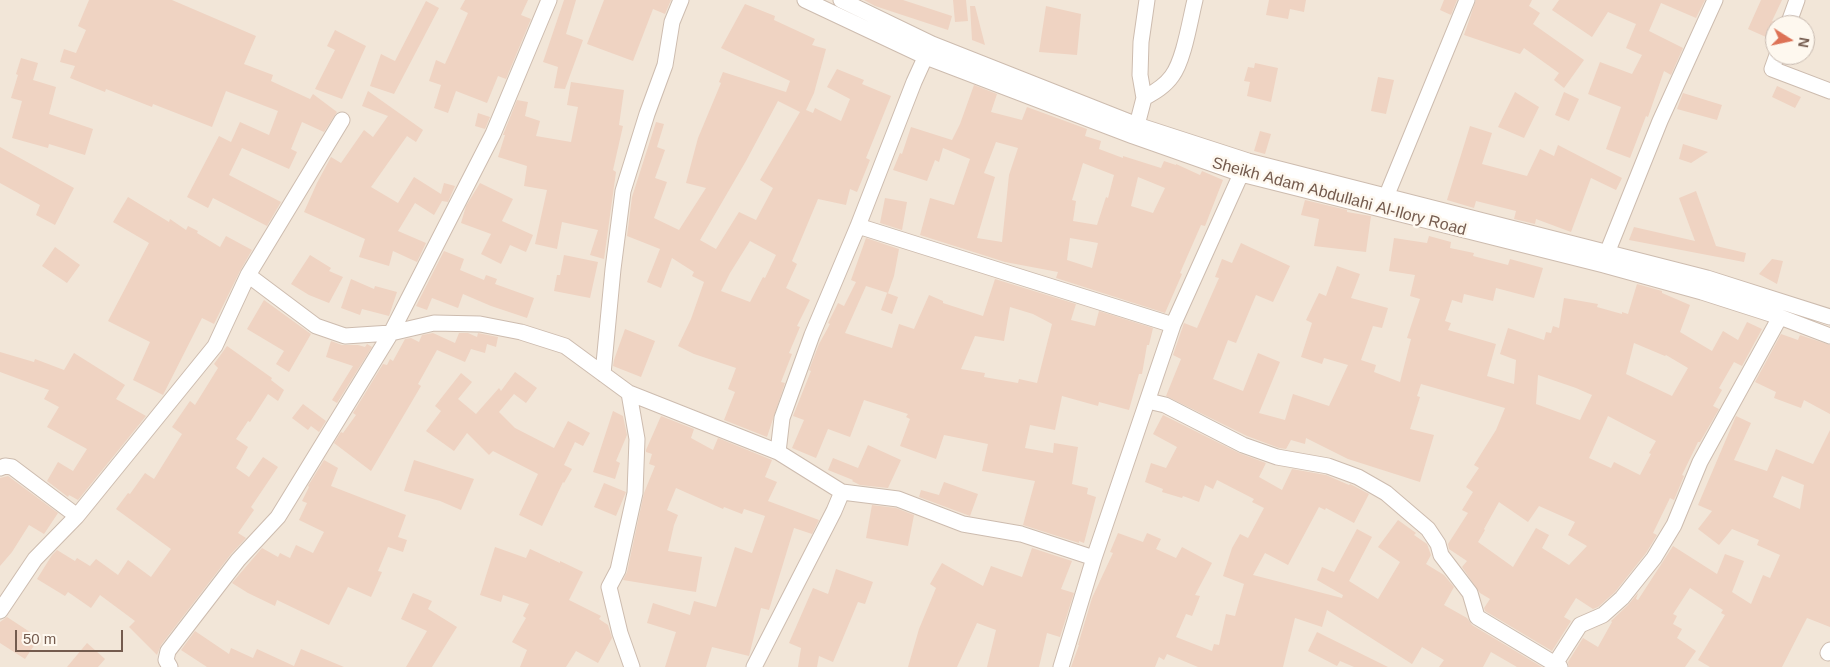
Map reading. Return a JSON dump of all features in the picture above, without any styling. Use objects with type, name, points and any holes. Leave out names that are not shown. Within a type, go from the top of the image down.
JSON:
[{"type":"street","points":[[164,665],[168,651],[238,560],[278,517],[391,332],[493,134],[549,0]]},
{"type":"street","points":[[603,374],[613,269],[623,192],[647,114],[665,65],[672,22],[681,0]]},
{"type":"street","name":"Sheikh Adam Abdullahi Al-Ilory Road","points":[[805,0],[929,50],[1124,133],[1241,174],[1613,267],[1702,292],[1780,317],[1830,336]]},
{"type":"street","name":"Sheikh Adam Abdullahi Al-Ilory Road","points":[[841,0],[929,50],[1137,125],[1248,161],[1707,278],[1830,317]]},
{"type":"street","points":[[1137,125],[1144,98],[1140,75],[1141,42],[1147,0]]},
{"type":"street","points":[[1144,98],[1161,88],[1173,75],[1179,62],[1195,0]]},
{"type":"street","points":[[1386,197],[1467,0]]},
{"type":"street","points":[[1607,253],[1660,122],[1715,0]]},
{"type":"street","points":[[1792,15],[1797,0]]},
{"type":"street","points":[[778,452],[782,418],[795,378],[858,226],[914,82],[929,50]]},
{"type":"street","points":[[1773,65],[1772,69],[1830,90]]},
{"type":"street","points":[[0,612],[35,559],[77,516],[215,346],[248,276],[342,120]]},
{"type":"street","points":[[1061,667],[1094,558],[1173,325],[1241,174]]},
{"type":"street","points":[[858,226],[1173,325]]},
{"type":"street","points":[[248,276],[316,326],[345,336],[391,332],[434,323],[480,324],[521,332],[565,346],[629,393],[778,452],[842,492],[898,499],[964,524],[1020,534],[1094,558]]},
{"type":"street","points":[[1148,401],[1165,405],[1243,445],[1277,457],[1328,466],[1358,477],[1386,493],[1428,530],[1438,544],[1441,555],[1470,593],[1477,617],[1556,666],[1580,625],[1603,615],[1622,598],[1654,558],[1674,525],[1700,462],[1780,317]]},
{"type":"street","points":[[629,393],[637,439],[635,493],[618,570],[610,587],[620,633],[632,667]]},
{"type":"street","points":[[0,468],[5,466],[12,467],[77,516]]},
{"type":"street","points":[[754,667],[842,492]]},
{"type":"shaded area","points":[[0,0],[1830,0],[1830,667],[0,667]]},
{"type":"building","points":[[89,0],[172,0],[256,36],[244,64],[273,75],[271,81],[310,99],[313,94],[337,112],[324,132],[302,122],[291,149],[297,152],[289,169],[242,148],[229,175],[281,202],[267,226],[213,198],[208,208],[187,197],[219,136],[231,142],[240,122],[269,135],[278,111],[226,91],[212,127],[153,104],[152,107],[106,89],[105,92],[70,78],[75,66],[60,62],[64,49],[76,53],[86,30],[78,26]]},
{"type":"building","points":[[465,0],[528,0],[521,15],[531,19],[506,79],[498,76],[487,103],[456,91],[448,113],[434,108],[441,85],[429,81],[436,60],[445,64],[468,13],[460,9]]},
{"type":"building","points":[[564,0],[576,0],[566,34],[583,40],[565,89],[554,88],[558,67],[543,62]]},
{"type":"building","points":[[604,0],[671,0],[665,14],[653,9],[633,61],[587,44]]},
{"type":"building","points":[[864,0],[903,0],[952,16],[948,30],[875,6]]},
{"type":"building","points":[[953,0],[966,0],[968,21],[955,22]]},
{"type":"building","points":[[1269,0],[1306,0],[1304,12],[1290,9],[1288,19],[1266,15]]},
{"type":"building","points":[[1444,0],[1457,0],[1451,15],[1440,10]]},
{"type":"building","points":[[1476,0],[1532,0],[1529,6],[1540,13],[1533,24],[1584,60],[1564,88],[1554,80],[1559,73],[1524,48],[1520,54],[1464,35]]},
{"type":"building","points":[[1559,0],[1705,0],[1696,18],[1661,3],[1649,31],[1683,48],[1671,75],[1664,71],[1648,117],[1646,116],[1630,158],[1606,149],[1621,107],[1588,94],[1600,62],[1632,74],[1642,55],[1626,48],[1636,24],[1608,12],[1592,37],[1552,10]]},
{"type":"building","points":[[1761,0],[1782,0],[1775,15],[1765,15],[1765,37],[1748,29]]},
{"type":"building","points":[[426,1],[439,8],[394,94],[370,86],[381,54],[395,61]]},
{"type":"building","points":[[745,4],[775,16],[774,20],[815,39],[812,45],[826,49],[814,93],[806,110],[813,113],[815,108],[841,121],[850,99],[827,87],[837,69],[864,80],[862,84],[891,96],[866,158],[870,160],[857,192],[850,189],[846,205],[818,199],[792,261],[797,264],[786,288],[810,300],[797,326],[800,327],[789,353],[792,354],[781,382],[785,383],[767,437],[724,420],[735,392],[728,389],[736,368],[694,354],[678,346],[691,319],[704,282],[692,276],[694,272],[672,258],[661,288],[647,282],[660,249],[627,236],[632,197],[656,122],[664,124],[657,147],[665,150],[655,178],[667,182],[654,218],[679,230],[706,188],[686,183],[698,138],[721,83],[719,82],[723,72],[786,92],[790,81],[721,48]],"holes":[[[778,101],[800,112],[760,180],[773,188],[756,220],[739,212],[716,249],[700,240]],[[750,241],[776,255],[765,278],[763,277],[750,302],[721,291]]]},
{"type":"building","points":[[970,6],[975,6],[985,45],[972,40]]},
{"type":"building","points":[[1046,6],[1081,14],[1077,55],[1039,52]]},
{"type":"building","points":[[335,30],[366,46],[342,99],[315,89],[335,50],[327,46]]},
{"type":"building","points":[[21,58],[38,63],[33,80],[56,87],[49,114],[93,129],[85,155],[49,144],[48,148],[12,138],[22,101],[11,98]]},
{"type":"building","points":[[1255,63],[1278,68],[1271,102],[1247,96],[1250,82],[1244,81],[1248,67],[1254,68]]},
{"type":"building","points":[[1378,77],[1394,80],[1386,114],[1371,111]]},
{"type":"building","points":[[571,82],[624,90],[619,125],[623,126],[613,170],[616,172],[604,259],[590,255],[598,230],[562,222],[557,249],[535,244],[547,190],[524,186],[527,166],[498,157],[505,135],[503,135],[517,100],[528,102],[525,116],[540,121],[536,136],[571,142],[578,107],[567,105]]},
{"type":"building","points":[[974,85],[997,94],[991,112],[1022,120],[1027,107],[1087,129],[1085,136],[1101,141],[1099,149],[1123,158],[1123,156],[1161,168],[1164,161],[1176,164],[1200,175],[1202,171],[1223,180],[1205,226],[1201,225],[1180,273],[1182,274],[1165,313],[1056,278],[1058,272],[1005,262],[920,235],[930,198],[954,205],[970,159],[943,148],[939,162],[935,160],[927,181],[893,170],[900,153],[902,154],[911,127],[952,140]],"holes":[[[996,142],[1018,148],[1009,175],[1002,242],[977,238],[995,177],[984,173]],[[1083,163],[1114,175],[1108,198],[1106,197],[1097,225],[1073,221],[1076,201],[1072,200]],[[1138,177],[1165,188],[1153,213],[1131,206]],[[1070,238],[1098,243],[1092,268],[1067,260]]]},
{"type":"building","points":[[1777,86],[1801,97],[1795,108],[1772,97]]},
{"type":"building","points":[[368,91],[423,130],[416,142],[407,136],[371,187],[398,203],[414,177],[441,194],[444,183],[455,186],[448,202],[442,201],[434,215],[415,203],[398,231],[426,243],[417,262],[393,251],[389,266],[359,257],[365,239],[304,212],[331,157],[341,163],[364,130],[373,137],[388,116],[362,106]]},
{"type":"building","points":[[1515,92],[1539,107],[1524,138],[1498,127]]},
{"type":"building","points":[[1564,92],[1579,99],[1569,121],[1555,115]]},
{"type":"building","points":[[1683,93],[1722,105],[1717,120],[1677,109]]},
{"type":"building","points":[[478,113],[490,117],[485,129],[475,126]]},
{"type":"building","points":[[1470,126],[1492,133],[1482,164],[1527,176],[1540,149],[1554,156],[1558,145],[1622,178],[1616,190],[1591,178],[1571,232],[1536,219],[1535,224],[1514,219],[1516,211],[1476,201],[1474,208],[1447,200]]},
{"type":"building","points":[[1260,131],[1271,134],[1265,154],[1254,151]]},
{"type":"building","points":[[1683,144],[1708,152],[1691,163],[1679,159]]},
{"type":"building","points":[[0,147],[74,188],[55,225],[36,215],[40,205],[0,183]]},
{"type":"building","points":[[480,183],[513,199],[502,221],[533,235],[526,252],[510,245],[501,264],[481,254],[491,234],[461,223],[466,206]]},
{"type":"building","points":[[1696,191],[1716,246],[1746,253],[1744,262],[1629,240],[1634,227],[1695,241],[1679,198]]},
{"type":"building","points":[[128,197],[169,222],[170,219],[186,230],[188,226],[198,231],[197,233],[220,247],[226,236],[252,250],[214,324],[202,318],[163,395],[133,380],[150,342],[108,321],[149,243],[113,222]]},
{"type":"building","points":[[885,198],[907,202],[902,230],[880,223]]},
{"type":"building","points":[[1305,200],[1347,210],[1347,212],[1371,216],[1366,252],[1314,246],[1319,219],[1301,215]]},
{"type":"building","points":[[1429,236],[1451,242],[1450,248],[1474,253],[1473,256],[1508,265],[1510,259],[1543,268],[1534,298],[1496,288],[1493,301],[1464,294],[1462,303],[1452,300],[1445,321],[1451,323],[1448,330],[1496,344],[1487,376],[1514,384],[1516,360],[1500,354],[1508,328],[1544,340],[1546,332],[1551,333],[1553,326],[1559,328],[1564,298],[1598,304],[1597,307],[1628,314],[1637,284],[1662,291],[1662,293],[1690,305],[1680,332],[1712,351],[1723,331],[1738,340],[1747,322],[1762,329],[1742,366],[1734,362],[1719,388],[1722,390],[1713,406],[1719,409],[1700,442],[1698,442],[1682,475],[1684,476],[1674,500],[1670,498],[1653,533],[1657,535],[1646,553],[1615,592],[1598,607],[1593,609],[1576,598],[1564,617],[1571,621],[1552,651],[1485,611],[1484,608],[1490,599],[1480,593],[1462,567],[1467,561],[1449,549],[1448,544],[1468,513],[1462,510],[1473,492],[1466,487],[1479,468],[1474,465],[1496,430],[1505,408],[1421,384],[1417,396],[1420,397],[1410,429],[1434,435],[1420,482],[1348,459],[1306,438],[1305,444],[1291,440],[1286,449],[1279,448],[1247,436],[1166,396],[1181,359],[1173,355],[1184,323],[1197,328],[1219,278],[1215,277],[1222,259],[1232,263],[1241,243],[1290,266],[1273,302],[1256,295],[1236,343],[1228,340],[1213,379],[1243,391],[1258,353],[1280,362],[1259,413],[1285,420],[1293,394],[1329,406],[1348,365],[1324,358],[1322,364],[1301,357],[1312,323],[1306,320],[1319,293],[1326,296],[1337,266],[1360,274],[1351,298],[1388,308],[1382,328],[1373,326],[1361,360],[1376,365],[1374,372],[1400,382],[1411,339],[1407,338],[1420,299],[1410,296],[1415,275],[1389,271],[1394,238],[1427,243]],"holes":[[[1634,343],[1666,355],[1688,368],[1672,396],[1626,374]],[[1538,375],[1592,395],[1580,420],[1536,404]],[[1608,416],[1656,441],[1640,475],[1614,462],[1611,468],[1589,458]],[[1499,502],[1528,522],[1539,506],[1575,522],[1568,535],[1587,546],[1569,565],[1542,548],[1549,535],[1536,528],[1513,567],[1478,542]]]},
{"type":"building","points":[[866,238],[899,249],[894,276],[888,293],[866,286],[845,333],[892,348],[899,324],[914,329],[929,295],[943,301],[943,303],[983,316],[995,279],[1076,304],[1071,320],[1095,326],[1099,311],[1153,328],[1149,345],[1147,345],[1142,374],[1139,374],[1129,410],[1099,402],[1098,406],[1062,396],[1055,430],[1030,425],[1025,448],[1053,453],[1054,443],[1078,447],[1072,484],[1088,488],[1087,494],[1096,497],[1084,543],[1023,525],[1035,481],[982,471],[988,444],[944,435],[936,459],[900,446],[910,419],[906,417],[908,414],[864,400],[850,437],[828,429],[816,458],[792,448],[804,420],[793,416],[811,371],[809,370],[838,303],[844,306],[856,282],[851,280]],"holes":[[[1010,307],[1033,314],[1052,324],[1037,383],[1019,379],[1018,383],[984,377],[985,373],[961,369],[975,336],[1004,341]]]},
{"type":"building","points":[[55,247],[80,265],[67,283],[42,266]]},
{"type":"building","points":[[444,251],[464,259],[460,270],[484,280],[486,275],[497,279],[495,284],[534,298],[527,318],[463,294],[458,308],[432,298],[427,310],[416,306]]},
{"type":"building","points":[[310,255],[331,268],[329,271],[343,277],[329,303],[309,295],[291,284]]},
{"type":"building","points":[[564,255],[598,262],[590,298],[554,291]]},
{"type":"building","points":[[1772,259],[1783,261],[1777,284],[1759,274]]},
{"type":"building","points":[[351,279],[374,289],[375,286],[397,292],[389,316],[362,309],[360,315],[341,308]]},
{"type":"building","points":[[887,293],[898,297],[892,314],[881,310]]},
{"type":"building","points":[[264,300],[311,334],[289,372],[276,364],[284,351],[247,329]]},
{"type":"building","points":[[625,329],[655,341],[641,377],[613,366]]},
{"type":"building","points":[[433,333],[455,343],[459,333],[468,333],[477,337],[478,333],[498,337],[496,347],[487,344],[485,353],[471,349],[465,362],[437,350],[418,384],[421,386],[371,471],[334,443],[356,415],[353,413],[383,364],[387,365],[390,359],[393,361],[405,339],[411,338],[419,342],[422,335]]},
{"type":"building","points":[[1781,334],[1798,340],[1800,335],[1830,345],[1830,414],[1804,400],[1801,408],[1774,398],[1776,392],[1755,382]]},
{"type":"building","points":[[331,341],[342,345],[365,347],[367,344],[372,347],[337,403],[332,400],[353,366],[326,357]]},
{"type":"building","points":[[227,346],[272,378],[271,380],[284,390],[278,401],[268,394],[250,422],[248,421],[236,439],[248,447],[236,468],[249,477],[263,457],[278,467],[251,507],[254,510],[238,533],[246,538],[231,554],[161,645],[157,655],[129,627],[135,621],[100,595],[91,608],[68,592],[65,596],[37,579],[57,550],[75,561],[77,558],[90,566],[96,559],[118,575],[128,560],[151,577],[171,549],[116,509],[145,473],[154,479],[182,434],[172,427],[190,401],[195,405],[218,368],[214,364]]},
{"type":"building","points":[[0,352],[34,362],[35,359],[64,370],[74,353],[125,385],[116,399],[146,416],[78,500],[69,495],[68,497],[47,481],[58,462],[73,471],[87,449],[47,427],[59,407],[44,399],[49,390],[0,372]]},
{"type":"building","points":[[515,372],[537,388],[526,403],[514,394],[499,412],[515,428],[554,448],[568,421],[590,433],[583,446],[575,442],[564,465],[572,469],[563,482],[542,526],[519,515],[538,474],[493,451],[489,455],[467,433],[454,451],[426,431],[441,411],[435,406],[461,373],[472,382],[458,399],[476,414],[499,388],[501,391]]},
{"type":"building","points":[[303,404],[326,421],[319,432],[311,426],[308,430],[292,418]]},
{"type":"building","points":[[613,411],[623,416],[627,435],[616,461],[620,463],[615,479],[593,472]]},
{"type":"building","points":[[1163,415],[1239,453],[1266,463],[1259,477],[1282,490],[1292,469],[1326,475],[1369,494],[1354,523],[1326,508],[1325,510],[1319,507],[1288,565],[1265,553],[1253,575],[1342,598],[1343,595],[1317,580],[1322,567],[1334,572],[1357,529],[1372,537],[1349,581],[1378,599],[1400,562],[1378,547],[1398,520],[1427,544],[1431,555],[1426,564],[1444,575],[1454,587],[1444,605],[1467,618],[1472,625],[1542,667],[1517,667],[1491,652],[1483,667],[1439,667],[1444,660],[1422,647],[1412,664],[1327,610],[1322,627],[1295,618],[1283,667],[1198,667],[1167,654],[1164,660],[1159,657],[1155,667],[1071,667],[1092,598],[1113,553],[1110,552],[1118,533],[1143,542],[1147,533],[1161,539],[1156,549],[1176,558],[1182,547],[1212,563],[1195,595],[1200,596],[1192,616],[1186,614],[1176,637],[1212,651],[1214,644],[1219,645],[1226,614],[1235,616],[1244,584],[1223,576],[1232,548],[1240,534],[1248,538],[1264,508],[1252,502],[1254,499],[1217,480],[1213,489],[1205,485],[1199,502],[1183,496],[1182,498],[1162,492],[1163,489],[1145,482],[1151,463],[1166,468],[1177,447],[1153,434]]},
{"type":"building","points":[[661,416],[694,429],[691,438],[713,450],[718,438],[772,460],[765,477],[777,482],[768,501],[819,520],[812,534],[794,528],[769,610],[761,608],[749,656],[712,647],[706,667],[665,667],[676,632],[647,623],[653,603],[690,615],[694,601],[716,607],[735,547],[752,553],[765,516],[744,509],[742,514],[724,507],[723,509],[676,488],[667,510],[678,515],[668,551],[702,557],[696,592],[623,580],[627,572],[644,493],[655,466],[649,464],[652,454],[646,452],[646,450]]},
{"type":"building","points":[[1736,416],[1751,423],[1734,460],[1767,471],[1776,449],[1813,464],[1830,430],[1830,627],[1807,618],[1782,667],[1710,667],[1698,660],[1725,615],[1721,613],[1723,610],[1690,588],[1673,614],[1677,616],[1673,624],[1682,629],[1677,638],[1696,651],[1685,667],[1569,667],[1568,662],[1583,638],[1598,647],[1611,621],[1638,593],[1636,599],[1638,600],[1673,546],[1717,574],[1725,554],[1744,561],[1732,592],[1751,604],[1763,575],[1770,578],[1780,555],[1757,545],[1759,540],[1732,529],[1719,545],[1698,529],[1712,511],[1698,505]],"holes":[[[1782,476],[1804,485],[1800,509],[1773,497]]]},
{"type":"building","points":[[868,445],[901,460],[888,488],[860,485],[853,480],[828,470],[833,458],[858,468]]},
{"type":"building","points":[[324,460],[338,468],[331,486],[406,515],[398,537],[407,540],[403,552],[388,547],[378,571],[382,572],[371,597],[348,587],[329,625],[277,600],[275,606],[232,583],[262,548],[278,557],[280,553],[290,558],[296,545],[313,553],[324,532],[299,520],[307,503],[302,501],[308,486]]},
{"type":"building","points":[[414,460],[474,479],[461,510],[440,501],[404,491]]},
{"type":"building","points":[[8,476],[58,513],[44,534],[29,525],[12,552],[0,566],[0,478]]},
{"type":"building","points":[[944,482],[978,494],[970,516],[919,497],[921,490],[939,495]]},
{"type":"building","points":[[604,483],[626,492],[616,516],[594,507]]},
{"type":"building","points":[[872,505],[896,508],[914,515],[908,546],[866,538]]},
{"type":"building","points":[[495,547],[526,558],[530,549],[583,572],[569,600],[601,616],[599,619],[608,625],[612,638],[598,663],[576,651],[566,667],[520,667],[527,650],[512,642],[526,618],[523,616],[529,604],[503,595],[501,602],[480,595]]},
{"type":"building","points":[[1032,548],[1072,561],[1061,589],[1074,593],[1060,637],[1047,633],[1039,667],[987,667],[996,630],[977,623],[957,667],[908,667],[919,629],[936,588],[930,584],[942,563],[983,586],[991,566],[1022,577]]},
{"type":"building","points":[[836,569],[873,582],[865,604],[858,602],[833,662],[819,656],[817,667],[798,667],[801,648],[789,643],[813,588],[828,594]]},
{"type":"building","points":[[413,593],[432,601],[428,609],[457,627],[432,667],[406,667],[427,631],[401,619]]},
{"type":"building","points":[[7,617],[39,638],[25,659],[0,643],[0,622]]},
{"type":"building","points":[[195,631],[229,654],[231,648],[253,658],[257,649],[294,666],[301,649],[344,667],[207,667],[181,650]]},
{"type":"building","points":[[1317,632],[1388,667],[1354,667],[1340,661],[1337,666],[1308,651]]},
{"type":"building","points":[[87,643],[105,659],[98,667],[67,667]]}]
